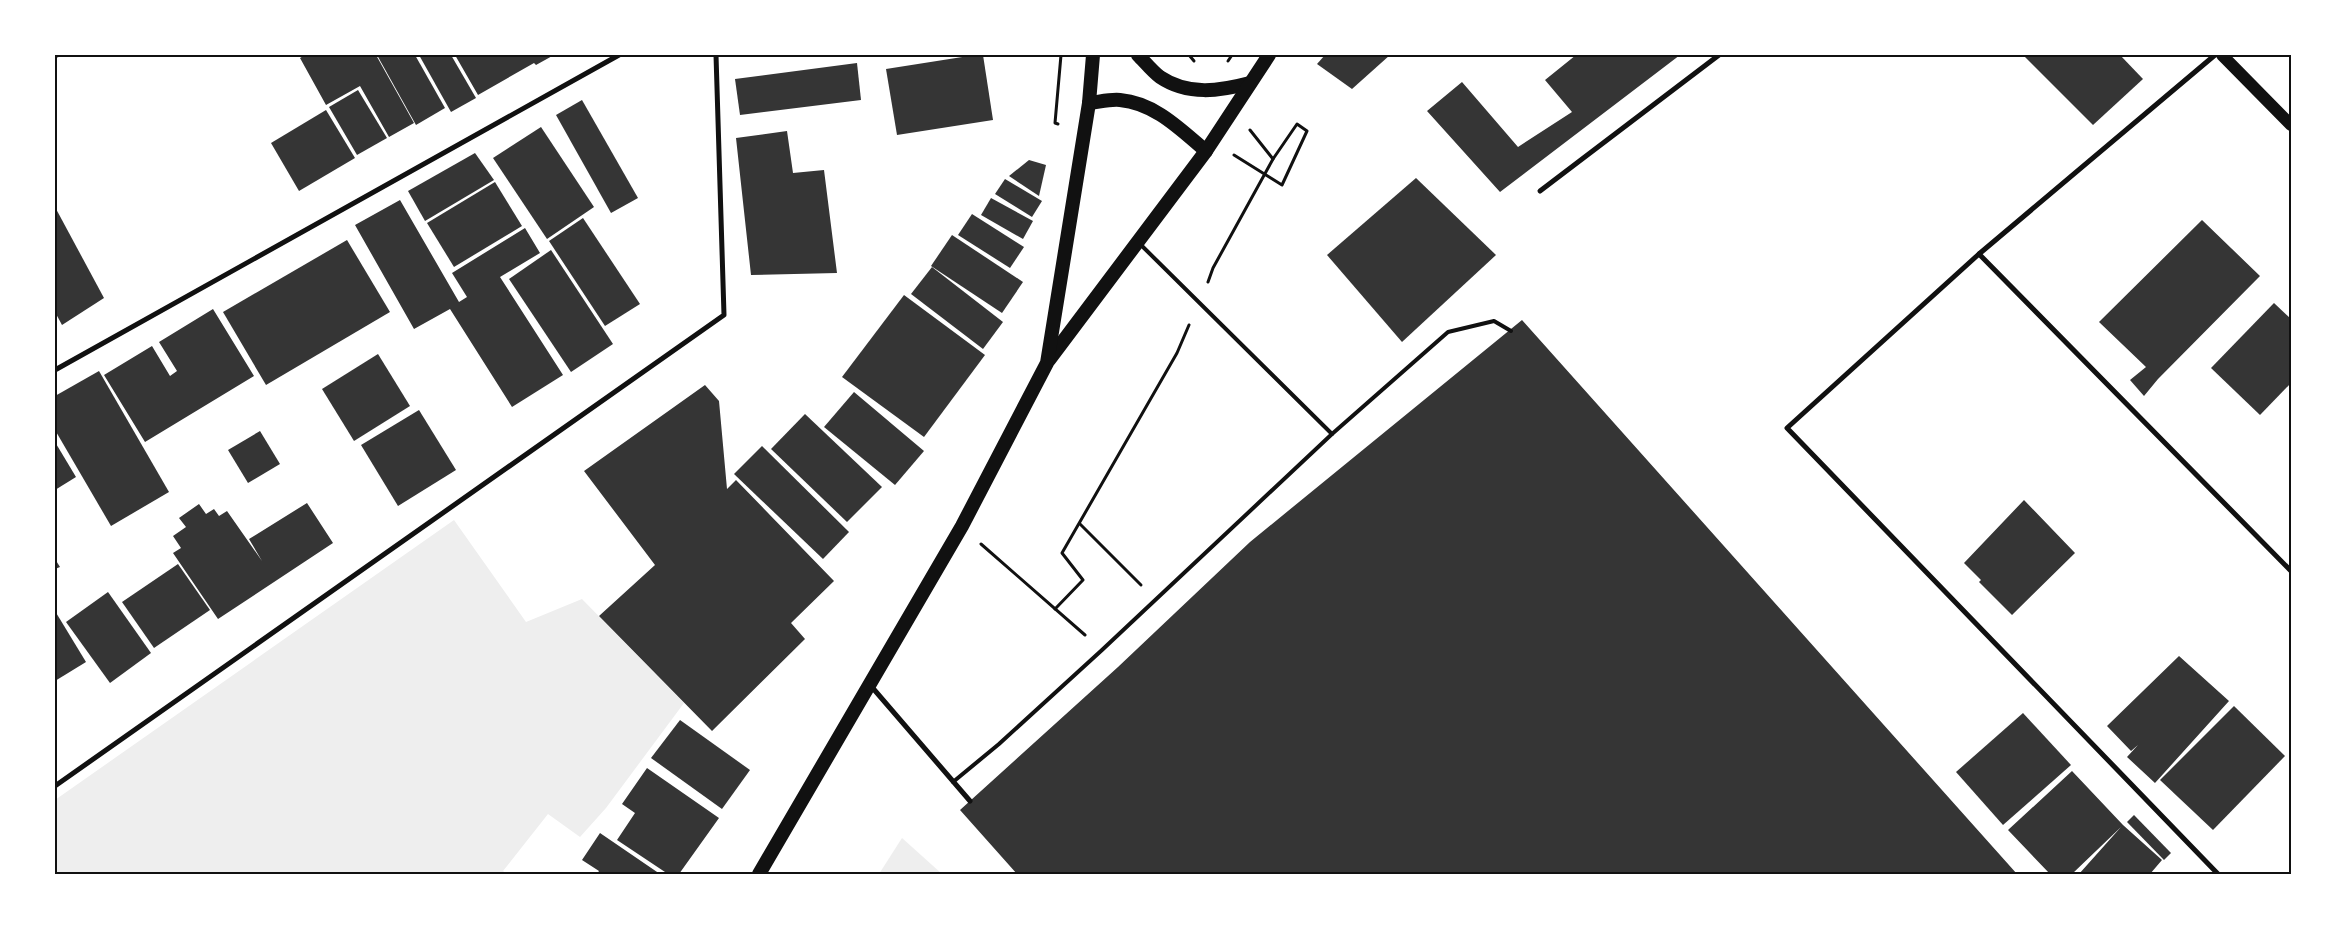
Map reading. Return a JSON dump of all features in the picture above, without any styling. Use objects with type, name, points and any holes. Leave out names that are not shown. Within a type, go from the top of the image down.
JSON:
[{"type":"highway","points":[[1047,362],[1089,103],[1093,55]]},
{"type":"highway","points":[[1138,55],[1160,77],[1189,89],[1219,91],[1250,83]]},
{"type":"highway","points":[[759,874],[962,526],[1047,362],[1139,243],[1209,146],[1269,55]]},
{"type":"highway","points":[[1089,103],[1120,100],[1149,108],[1209,146]]},
{"type":"main road","points":[[2222,55],[2289,121]]},
{"type":"street","points":[[55,370],[619,55]]},
{"type":"street","points":[[55,786],[724,315],[716,55]]},
{"type":"street","points":[[1540,191],[1719,55]]},
{"type":"street","points":[[2215,55],[1979,254],[1787,428],[2218,874]]},
{"type":"street","points":[[1979,254],[2291,572]]},
{"type":"street","points":[[870,685],[970,801]]},
{"type":"lane","points":[[1139,243],[1332,434]]},
{"type":"lane","points":[[953,783],[1102,650],[1332,434],[1448,332],[1494,321],[1510,331]]},
{"type":"path","points":[[1055,123],[1061,55]]},
{"type":"path","points":[[1206,285],[1273,159],[1297,124],[1307,131],[1282,184],[1209,146]]},
{"type":"path","points":[[1055,609],[1084,580],[1062,553],[1177,353],[1192,319]]},
{"type":"path","points":[[1080,524],[1146,589]]},
{"type":"path","points":[[962,526],[1102,650]]},
{"type":"shaded area","points":[[454,520],[526,622],[582,599],[684,703],[606,808],[580,837],[548,814],[503,871],[507,874],[55,874],[55,800]]},
{"type":"shaded area","points":[[902,838],[942,874],[879,874]]},
{"type":"building","points":[[305,55],[376,55],[414,123],[389,137],[360,86],[326,105],[300,58]]},
{"type":"building","points":[[377,55],[415,55],[445,108],[416,125]]},
{"type":"building","points":[[419,55],[451,55],[476,98],[451,112]]},
{"type":"building","points":[[455,55],[554,55],[536,65],[534,63],[478,95]]},
{"type":"building","points":[[983,55],[993,120],[897,135],[886,69]]},
{"type":"building","points":[[1325,55],[1390,55],[1352,89],[1317,64]]},
{"type":"building","points":[[1576,55],[1680,55],[1500,192],[1427,111],[1462,82],[1518,147],[1572,112],[1545,80]]},
{"type":"building","points":[[2023,55],[2120,55],[2143,79],[2093,125]]},
{"type":"building","points":[[857,63],[861,100],[740,115],[735,79]]},
{"type":"building","points":[[358,90],[387,138],[357,155],[329,107]]},
{"type":"building","points":[[582,100],[638,198],[611,213],[556,115]]},
{"type":"building","points":[[326,110],[355,158],[299,191],[271,143]]},
{"type":"building","points":[[541,127],[594,207],[547,239],[493,158]]},
{"type":"building","points":[[787,131],[793,173],[824,170],[837,273],[751,275],[736,138]]},
{"type":"building","points":[[475,153],[494,180],[425,221],[408,191]]},
{"type":"building","points":[[1029,160],[1046,165],[1039,196],[1009,176]]},
{"type":"building","points":[[1416,178],[1496,255],[1402,342],[1327,255]]},
{"type":"building","points":[[1005,179],[1042,201],[1032,217],[995,194]]},
{"type":"building","points":[[495,182],[522,226],[454,267],[427,223]]},
{"type":"building","points":[[991,198],[1033,221],[1023,239],[981,215]]},
{"type":"building","points":[[400,200],[459,302],[467,297],[452,273],[525,228],[540,253],[500,277],[563,375],[512,407],[450,309],[414,329],[355,225]]},
{"type":"building","points":[[55,207],[104,298],[62,325],[55,312]]},
{"type":"building","points":[[972,214],[1024,247],[1010,268],[958,235]]},
{"type":"building","points":[[583,218],[640,304],[605,326],[549,241]]},
{"type":"building","points":[[2202,220],[2260,276],[2158,379],[2144,396],[2130,380],[2146,367],[2099,322]]},
{"type":"building","points":[[952,235],[1023,282],[1002,313],[931,266]]},
{"type":"building","points":[[347,240],[390,312],[266,385],[223,312]]},
{"type":"building","points":[[551,250],[613,344],[571,372],[509,279]]},
{"type":"building","points":[[932,267],[1003,322],[983,349],[911,294]]},
{"type":"building","points":[[904,295],[985,355],[924,437],[842,377]]},
{"type":"building","points":[[2274,303],[2291,319],[2291,383],[2260,415],[2211,368]]},
{"type":"building","points":[[213,309],[254,376],[145,442],[104,375],[152,346],[170,376],[177,371],[159,342]]},
{"type":"building","points":[[1522,320],[2017,874],[1017,874],[960,810],[1118,667],[1250,542]]},
{"type":"building","points":[[378,354],[410,406],[354,441],[322,389]]},
{"type":"building","points":[[99,371],[169,492],[111,526],[55,430],[55,396]]},
{"type":"building","points":[[705,385],[719,401],[727,489],[736,480],[834,581],[791,623],[805,639],[712,731],[599,616],[655,565],[584,471]]},
{"type":"building","points":[[854,392],[924,451],[895,485],[824,427]]},
{"type":"building","points":[[419,410],[456,470],[398,506],[361,445]]},
{"type":"building","points":[[805,414],[882,487],[847,522],[771,449]]},
{"type":"building","points":[[260,431],[280,464],[248,483],[228,450]]},
{"type":"building","points":[[55,442],[76,477],[55,490]]},
{"type":"building","points":[[762,446],[849,532],[823,559],[734,474]]},
{"type":"building","points":[[2024,500],[2075,553],[2012,615],[1979,582],[1981,580],[1964,563]]},
{"type":"building","points":[[307,503],[333,543],[218,619],[173,553],[181,548],[173,536],[186,527],[179,518],[199,504],[206,514],[214,509],[219,516],[227,511],[262,561],[249,539]]},
{"type":"building","points":[[55,559],[60,567],[55,569]]},
{"type":"building","points":[[178,564],[210,610],[154,648],[122,602]]},
{"type":"building","points":[[108,592],[151,653],[110,683],[66,622]]},
{"type":"building","points":[[55,611],[86,662],[55,681]]},
{"type":"building","points":[[2179,656],[2229,701],[2155,783],[2127,757],[2138,745],[2131,751],[2107,726]]},
{"type":"building","points":[[2234,706],[2285,756],[2213,830],[2160,780]]},
{"type":"building","points":[[2023,713],[2071,765],[2003,825],[1956,772]]},
{"type":"building","points":[[680,720],[750,770],[722,809],[651,758]]},
{"type":"building","points":[[647,768],[719,818],[679,874],[668,874],[617,840],[635,813],[622,804]]},
{"type":"building","points":[[2072,771],[2123,825],[2162,860],[2150,874],[2079,874],[2121,827],[2072,874],[2050,874],[2008,830]]},
{"type":"building","points":[[2134,815],[2171,853],[2164,860],[2127,822]]},
{"type":"building","points":[[600,833],[660,874],[597,874],[599,871],[582,860]]}]
